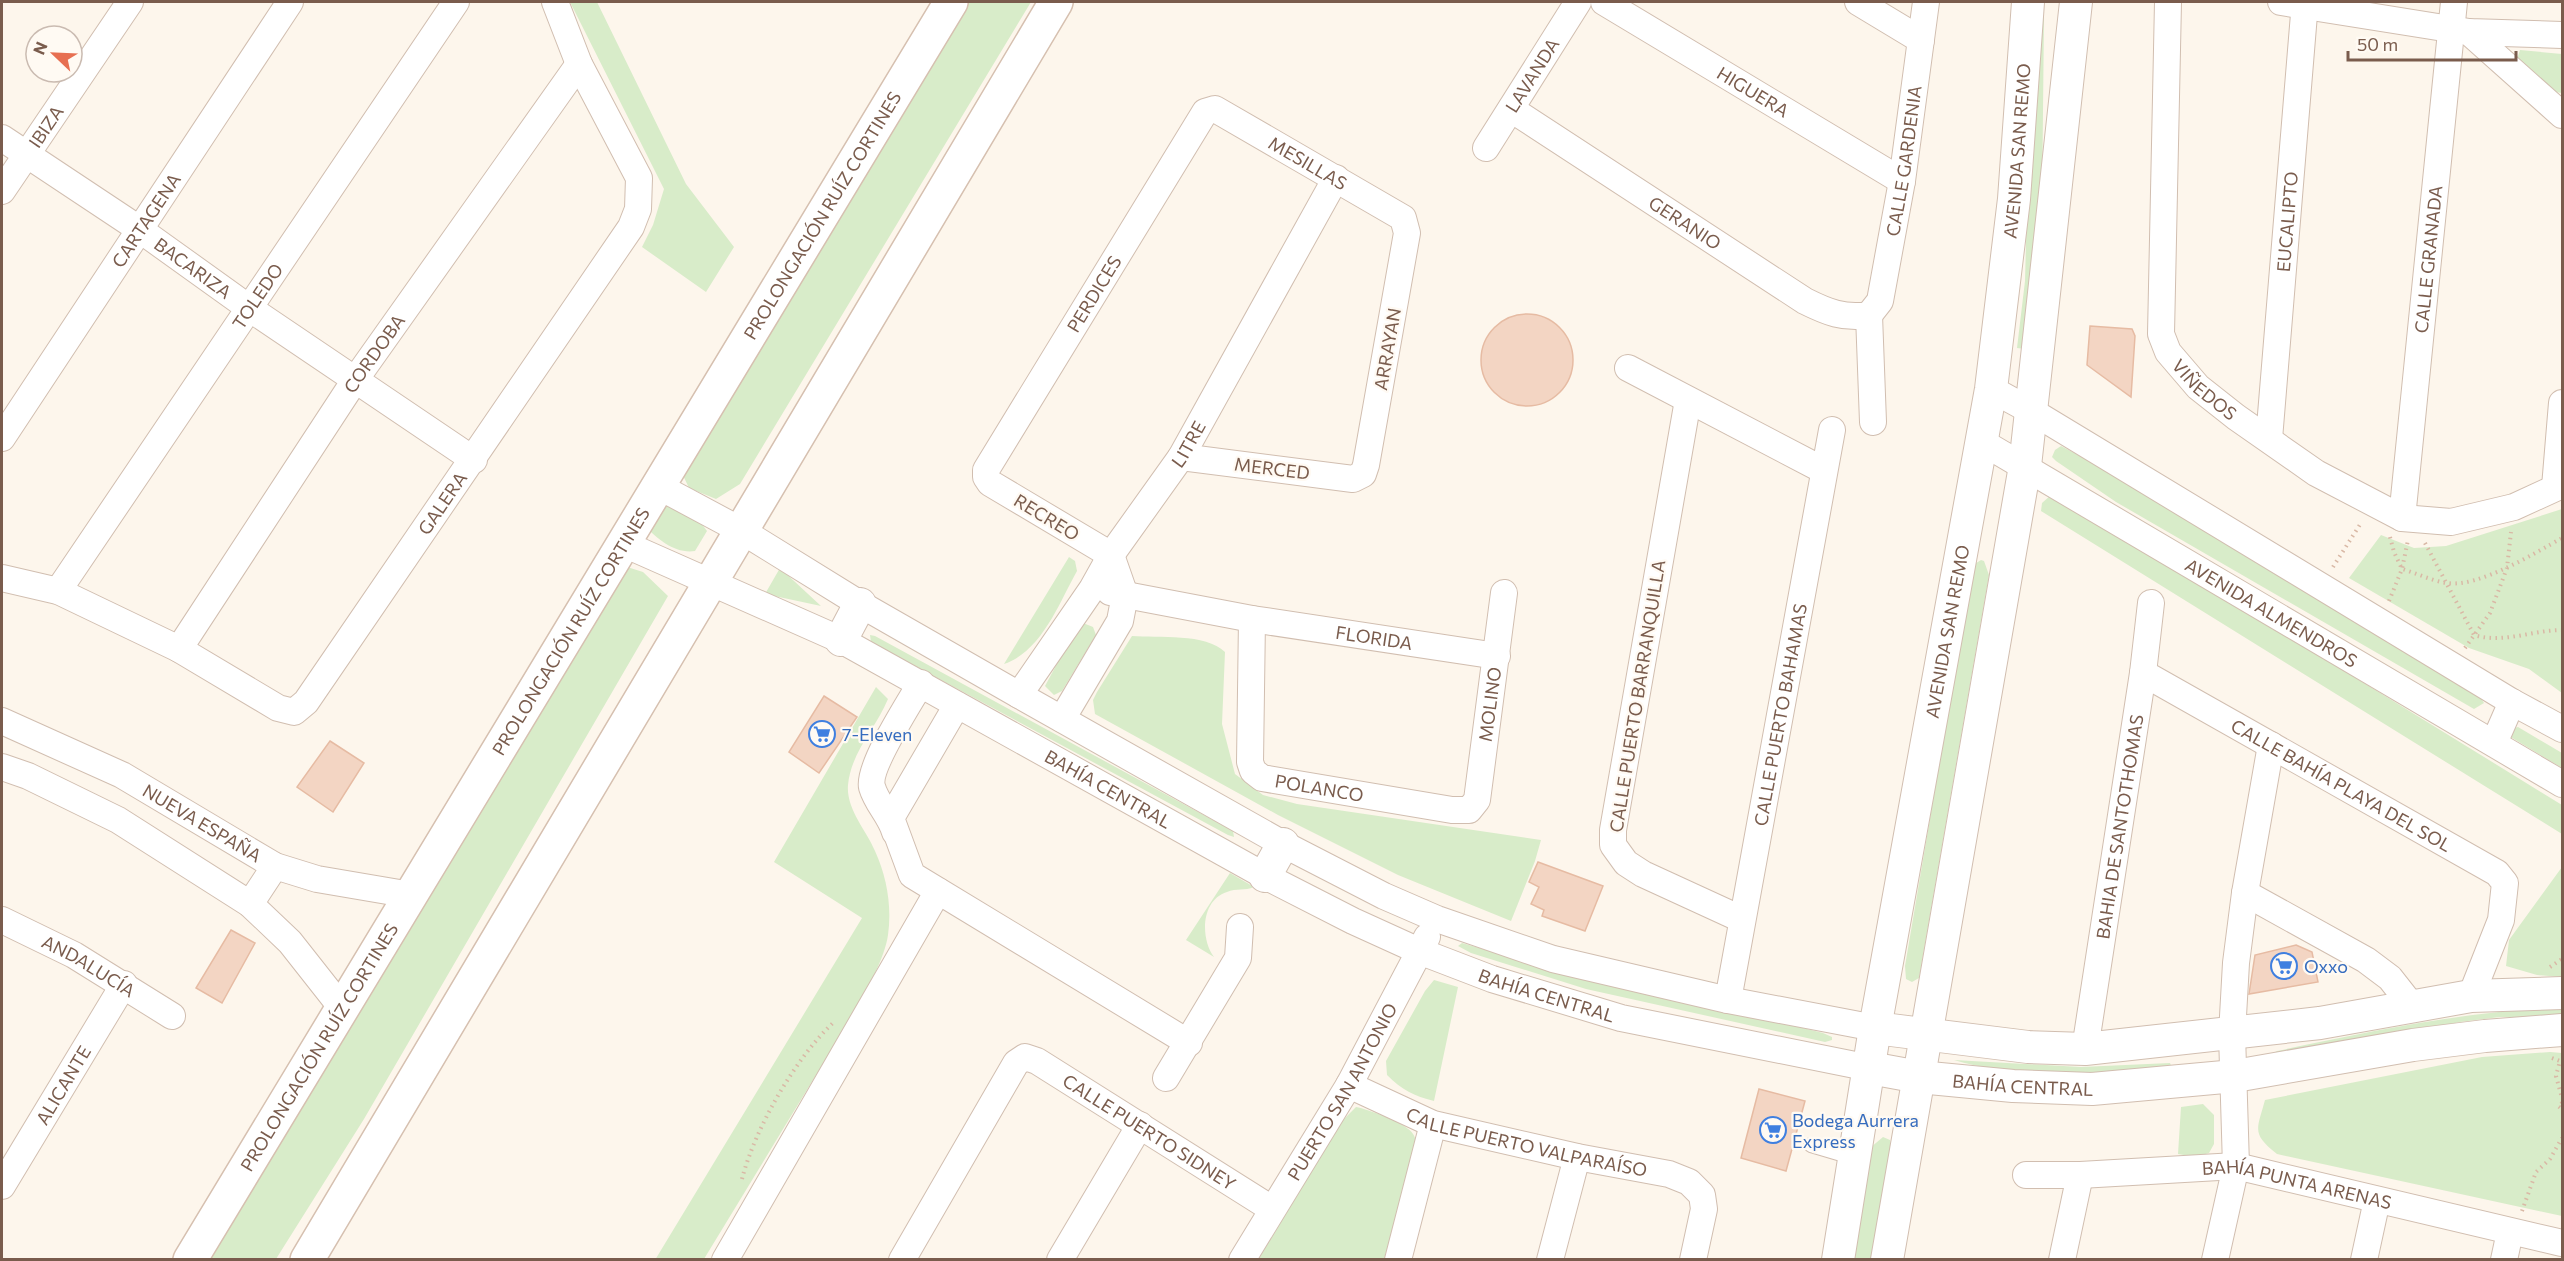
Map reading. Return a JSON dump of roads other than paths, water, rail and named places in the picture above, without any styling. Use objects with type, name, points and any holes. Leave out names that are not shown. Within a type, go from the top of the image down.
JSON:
[{"type":"main road","name":"PROLONGACIÓN RUÍZ CORTINES","points":[[190,1260],[951,2]]},
{"type":"main road","points":[[307,1260],[1056,2]]},
{"type":"street","name":"IBIZA","points":[[2,191],[130,2]]},
{"type":"street","name":"CARTAGENA","points":[[2,438],[290,2]]},
{"type":"street","name":"TOLEDO","points":[[58,591],[456,2]]},
{"type":"street","name":"GALERA","points":[[2,578],[58,591],[179,649],[278,708],[294,712],[306,702],[474,460],[631,227],[638,209],[639,178],[579,64],[555,2]]},
{"type":"street","name":"LAVANDA","points":[[1486,148],[1578,2]]},
{"type":"street","name":"HIGUERA","points":[[1604,2],[1902,181]]},
{"type":"street","points":[[1858,2],[1921,40]]},
{"type":"street","name":"CALLE GARDENIA","points":[[1869,315],[1880,301],[1902,181],[1926,2]]},
{"type":"street","name":"AVENIDA SAN REMO","points":[[1838,1260],[1875,1028],[1991,389],[2014,199],[2028,2]]},
{"type":"street","points":[[1887,1260],[2025,466],[2033,412],[2076,2]]},
{"type":"street","name":"VIÑEDOS","points":[[2169,2],[2161,334],[2168,352],[2198,387],[2316,473],[2373,505],[2406,518],[2451,522],[2514,507],[2559,486]]},
{"type":"street","points":[[2297,2],[2460,31],[2562,35]]},
{"type":"street","name":"EUCALIPTO","points":[[2269,439],[2297,2]]},
{"type":"street","name":"CALLE GRANADA","points":[[2406,518],[2460,31],[2454,2]]},
{"type":"street","points":[[2460,31],[2562,115]]},
{"type":"street","name":"CORDOBA","points":[[179,649],[355,380],[579,64]]},
{"type":"street","name":"MESILLAS","points":[[1205,112],[1215,109],[1222,111],[1403,218],[1406,224]]},
{"type":"street","name":"GERANIO","points":[[1511,109],[1805,301],[1829,313],[1851,318],[1869,315]]},
{"type":"street","name":"PERDICES","points":[[986,477],[986,470],[1205,112]]},
{"type":"street","name":"BACARIZA","points":[[2,138],[139,229],[249,308],[474,460]]},
{"type":"street","name":"LITRE","points":[[1019,695],[1092,589],[1111,555],[1181,457],[1336,178]]},
{"type":"street","name":"ARRAYAN","points":[[1363,474],[1405,245],[1406,224]]},
{"type":"street","points":[[1869,315],[1873,422]]},
{"type":"street","points":[[1628,368],[1823,470]]},
{"type":"street","points":[[1991,389],[2033,412],[2512,702],[2562,729]]},
{"type":"street","name":"CALLE PUERTO BARRANQUILLA","points":[[1688,400],[1613,830],[1613,845],[1626,863],[1643,874],[1741,919]]},
{"type":"street","points":[[2559,486],[2562,403]]},
{"type":"street","name":"CALLE PUERTO BAHAMAS","points":[[1728,1000],[1832,430]]},
{"type":"street","name":"AVENIDA ALMENDROS","points":[[1982,442],[2562,784]]},
{"type":"street","name":"MERCED","points":[[1181,457],[1353,479],[1363,474]]},
{"type":"street","name":"RECREO","points":[[986,477],[990,483],[1111,555]]},
{"type":"street","name":"BAHÍA CENTRAL","points":[[658,486],[742,531],[860,604],[1019,695],[1337,873],[1437,920],[1553,959],[1728,1000],[1875,1028],[2028,1047],[2085,1050],[2320,1023],[2471,996],[2562,993]]},
{"type":"street","name":"BAHÍA CENTRAL","points":[[624,544],[841,640],[1265,876],[1353,921],[1419,951],[1492,979],[1621,1018],[1919,1077],[2013,1086],[2092,1089],[2235,1076],[2413,1045],[2485,1036],[2553,1041]]},
{"type":"street","points":[[1062,719],[1120,621],[1125,595],[1111,555]]},
{"type":"street","name":"FLORIDA","points":[[1092,589],[1252,619],[1497,656]]},
{"type":"street","name":"MOLINO","points":[[1468,810],[1478,800],[1504,594]]},
{"type":"street","name":"BAHIA DE SANTOTHOMAS","points":[[2085,1050],[2144,673],[2151,603]]},
{"type":"street","points":[[841,640],[860,604]]},
{"type":"street","name":"POLANCO","points":[[1252,619],[1250,762],[1253,771],[1262,778],[1452,810],[1468,810]]},
{"type":"street","name":"CALLE BAHÍA PLAYA DEL SOL","points":[[2144,673],[2497,873],[2505,883],[2501,920],[2471,996]]},
{"type":"street","points":[[921,683],[877,761],[871,784],[894,828],[912,875],[1189,1043]]},
{"type":"street","points":[[2494,743],[2512,702]]},
{"type":"street","points":[[894,828],[957,705]]},
{"type":"street","name":"NUEVA ESPAÑA","points":[[2,721],[122,775],[275,866],[317,879],[411,895]]},
{"type":"street","points":[[2215,1260],[2236,1166],[2232,1034],[2236,963],[2245,893],[2271,745]]},
{"type":"street","points":[[2,767],[118,820],[250,904],[290,942],[342,1008]]},
{"type":"street","points":[[1265,876],[1283,844]]},
{"type":"street","points":[[250,904],[275,866]]},
{"type":"street","points":[[724,1260],[938,891]]},
{"type":"street","points":[[2245,893],[2366,960],[2390,978],[2412,1006]]},
{"type":"street","name":"ANDALUCÍA","points":[[2,920],[74,955],[124,984],[172,1016]]},
{"type":"street","name":"PUERTO SAN ANTONIO","points":[[1242,1260],[1349,1085],[1437,920]]},
{"type":"street","points":[[1166,1078],[1238,958],[1240,927]]},
{"type":"street","name":"ALICANTE","points":[[2,1186],[124,984]]},
{"type":"street","name":"CALLE PUERTO SIDNEY","points":[[902,1260],[1016,1063],[1024,1057],[1037,1061],[1272,1209]]},
{"type":"street","name":"CALLE PUERTO VALPARAÍSO","points":[[1349,1085],[1433,1124],[1577,1157],[1669,1174],[1689,1182],[1702,1195],[1704,1209],[1693,1260]]},
{"type":"street","points":[[1398,1260],[1433,1124]]},
{"type":"street","points":[[1060,1260],[1140,1125]]},
{"type":"street","points":[[1550,1260],[1577,1157]]},
{"type":"street","name":"BAHÍA PUNTA ARENAS","points":[[2026,1175],[2079,1175],[2236,1166],[2377,1200],[2516,1222],[2562,1243]]},
{"type":"street","points":[[2062,1260],[2079,1175]]},
{"type":"street","points":[[2364,1260],[2377,1200]]},
{"type":"street","points":[[2504,1260],[2516,1222]]},
{"type":"lane","points":[[1811,1145],[1855,1158]]},
{"type":"place","name":"7-Eleven","points":[[822,734]]},
{"type":"place","name":"Oxxo","points":[[2284,966]]},
{"type":"place","name":"Bodega Aurrera Express","points":[[1773,1130]]}]
